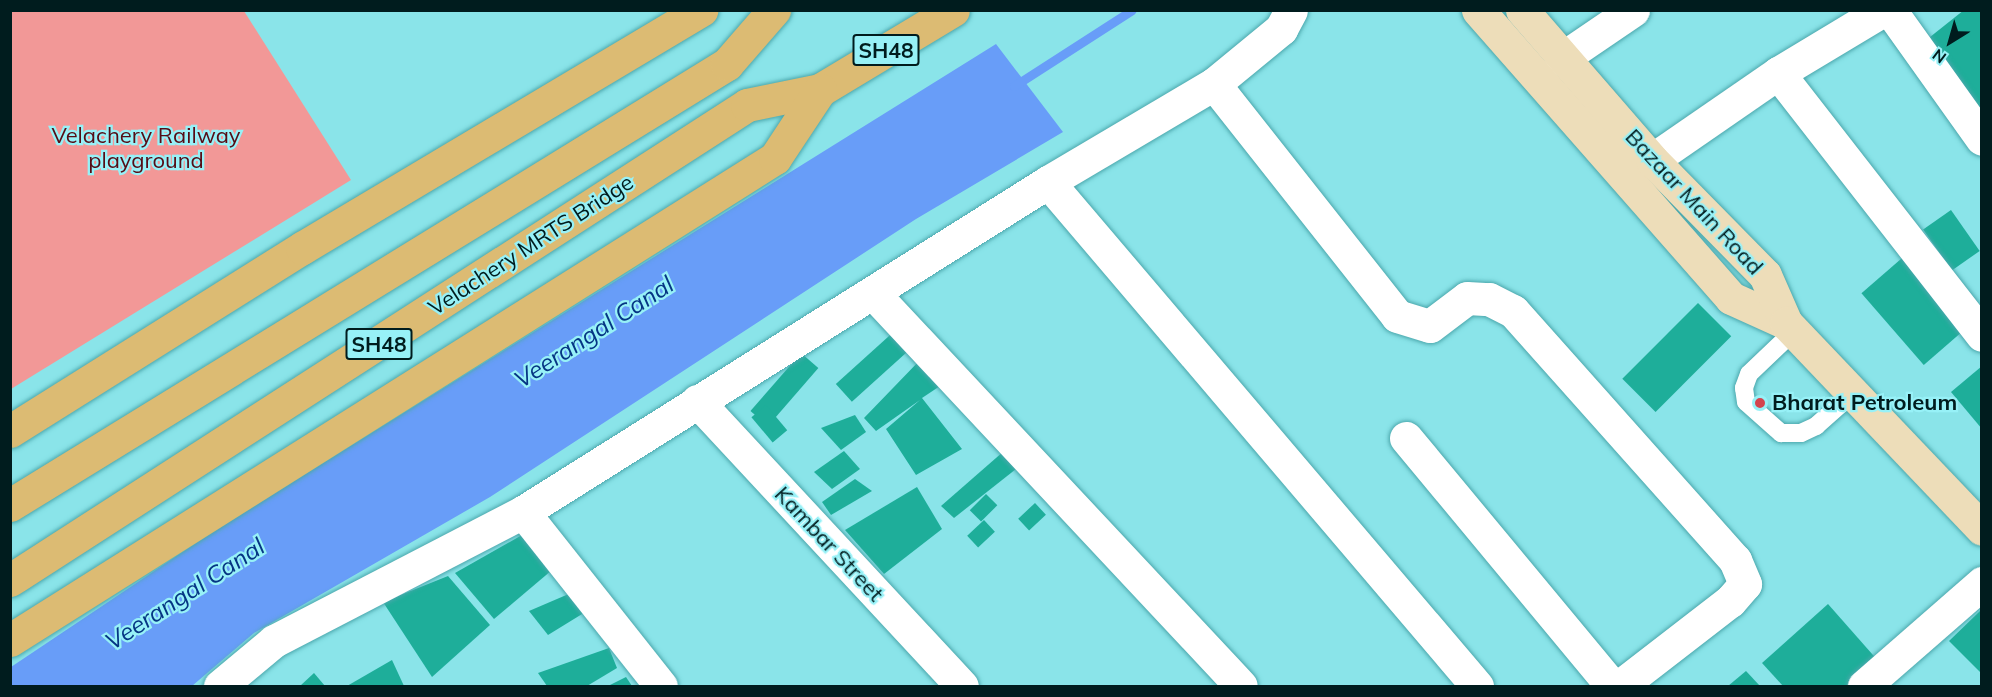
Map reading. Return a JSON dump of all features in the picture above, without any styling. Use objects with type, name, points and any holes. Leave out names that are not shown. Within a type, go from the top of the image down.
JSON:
[{"type":"main road","points":[[10,432],[302,248],[701,10]]},
{"type":"main road","name":"SH48","points":[[10,505],[727,64],[774,10]]},
{"type":"main road","name":"SH48","points":[[820,90],[953,10]]},
{"type":"main road","points":[[1478,10],[1731,298],[1790,327]]},
{"type":"main road","name":"Bazaar Main Road","points":[[1522,10],[1561,59],[1652,160],[1765,276],[1790,327],[1979,521]]},
{"type":"main road","points":[[10,640],[775,158],[820,90]]},
{"type":"main road","name":"Velachery MRTS Bridge","points":[[10,580],[747,105],[820,90]]},
{"type":"street","points":[[220,687],[274,641],[523,512],[697,400],[873,293],[1048,182],[1214,84],[1281,28],[1291,10]]},
{"type":"street","points":[[1561,59],[1633,10]]},
{"type":"street","points":[[1652,160],[1778,73],[1883,10]]},
{"type":"street","points":[[1890,10],[1982,139]]},
{"type":"street","points":[[1778,73],[1982,335]]},
{"type":"street","points":[[1214,84],[1397,316],[1430,326],[1467,298],[1489,299],[1513,310],[1735,560],[1745,584],[1730,601],[1620,687]]},
{"type":"street","points":[[1048,182],[1477,687]]},
{"type":"street","points":[[873,293],[1241,687]]},
{"type":"street","name":"Kambar Street","points":[[697,400],[962,687]]},
{"type":"street","points":[[1406,438],[1612,687]]},
{"type":"street","points":[[523,512],[661,687]]},
{"type":"street","points":[[1872,684],[1982,583]]},
{"type":"lane","points":[[1790,327],[1749,374],[1744,388],[1746,402],[1781,433],[1801,433],[1816,426],[1853,393]]},
{"type":"green space","name":"Velachery Railway playground","points":[[11,10],[244,11],[351,180],[11,389]]},
{"type":"water","points":[[996,44],[1063,132],[916,219],[490,497],[254,633],[192,686],[11,686],[11,667],[211,533]]},
{"type":"building","points":[[1964,10],[1982,10],[1982,115],[1925,41]]},
{"type":"building","points":[[1951,210],[1980,251],[1952,270],[1923,230]]},
{"type":"building","points":[[1909,252],[1971,324],[1924,365],[1861,293]]},
{"type":"building","points":[[1698,303],[1731,336],[1656,412],[1622,379]]},
{"type":"building","points":[[899,327],[915,345],[852,402],[836,384]]},
{"type":"building","points":[[801,353],[818,368],[768,426],[750,411]]},
{"type":"building","points":[[921,359],[946,382],[922,398],[962,449],[916,475],[886,429],[920,400],[876,431],[864,418]]},
{"type":"building","points":[[1982,366],[1982,429],[1951,392]]},
{"type":"building","points":[[766,405],[787,430],[773,442],[751,417]]},
{"type":"building","points":[[855,415],[866,432],[841,450],[821,428]]},
{"type":"building","points":[[844,451],[860,469],[832,489],[814,472]]},
{"type":"building","points":[[1004,451],[1016,469],[954,518],[941,506]]},
{"type":"building","points":[[855,479],[872,491],[831,515],[822,502]]},
{"type":"building","points":[[917,487],[942,529],[884,574],[845,530]]},
{"type":"building","points":[[986,494],[997,505],[981,522],[970,510]]},
{"type":"building","points":[[1035,503],[1046,515],[1029,530],[1018,519]]},
{"type":"building","points":[[984,520],[995,532],[978,547],[967,536]]},
{"type":"building","points":[[522,535],[552,570],[494,619],[455,573]]},
{"type":"building","points":[[448,576],[490,625],[432,677],[383,602]]},
{"type":"building","points":[[571,593],[587,611],[548,635],[529,611]]},
{"type":"building","points":[[1828,604],[1880,663],[1853,686],[1783,686],[1762,663]]},
{"type":"building","points":[[1982,609],[1982,674],[1949,641]]},
{"type":"building","points":[[609,648],[617,668],[587,686],[547,686],[538,673]]},
{"type":"building","points":[[392,660],[404,686],[347,686]]},
{"type":"building","points":[[1746,671],[1760,686],[1728,686]]},
{"type":"building","points":[[314,673],[325,686],[300,686]]},
{"type":"building","points":[[626,677],[632,686],[608,686]]},
{"type":"waterway","name":"Veerangal Canal","points":[[1014,86],[1132,10]]},
{"type":"place","name":"Bharat Petroleum","points":[[1760,403]]}]
